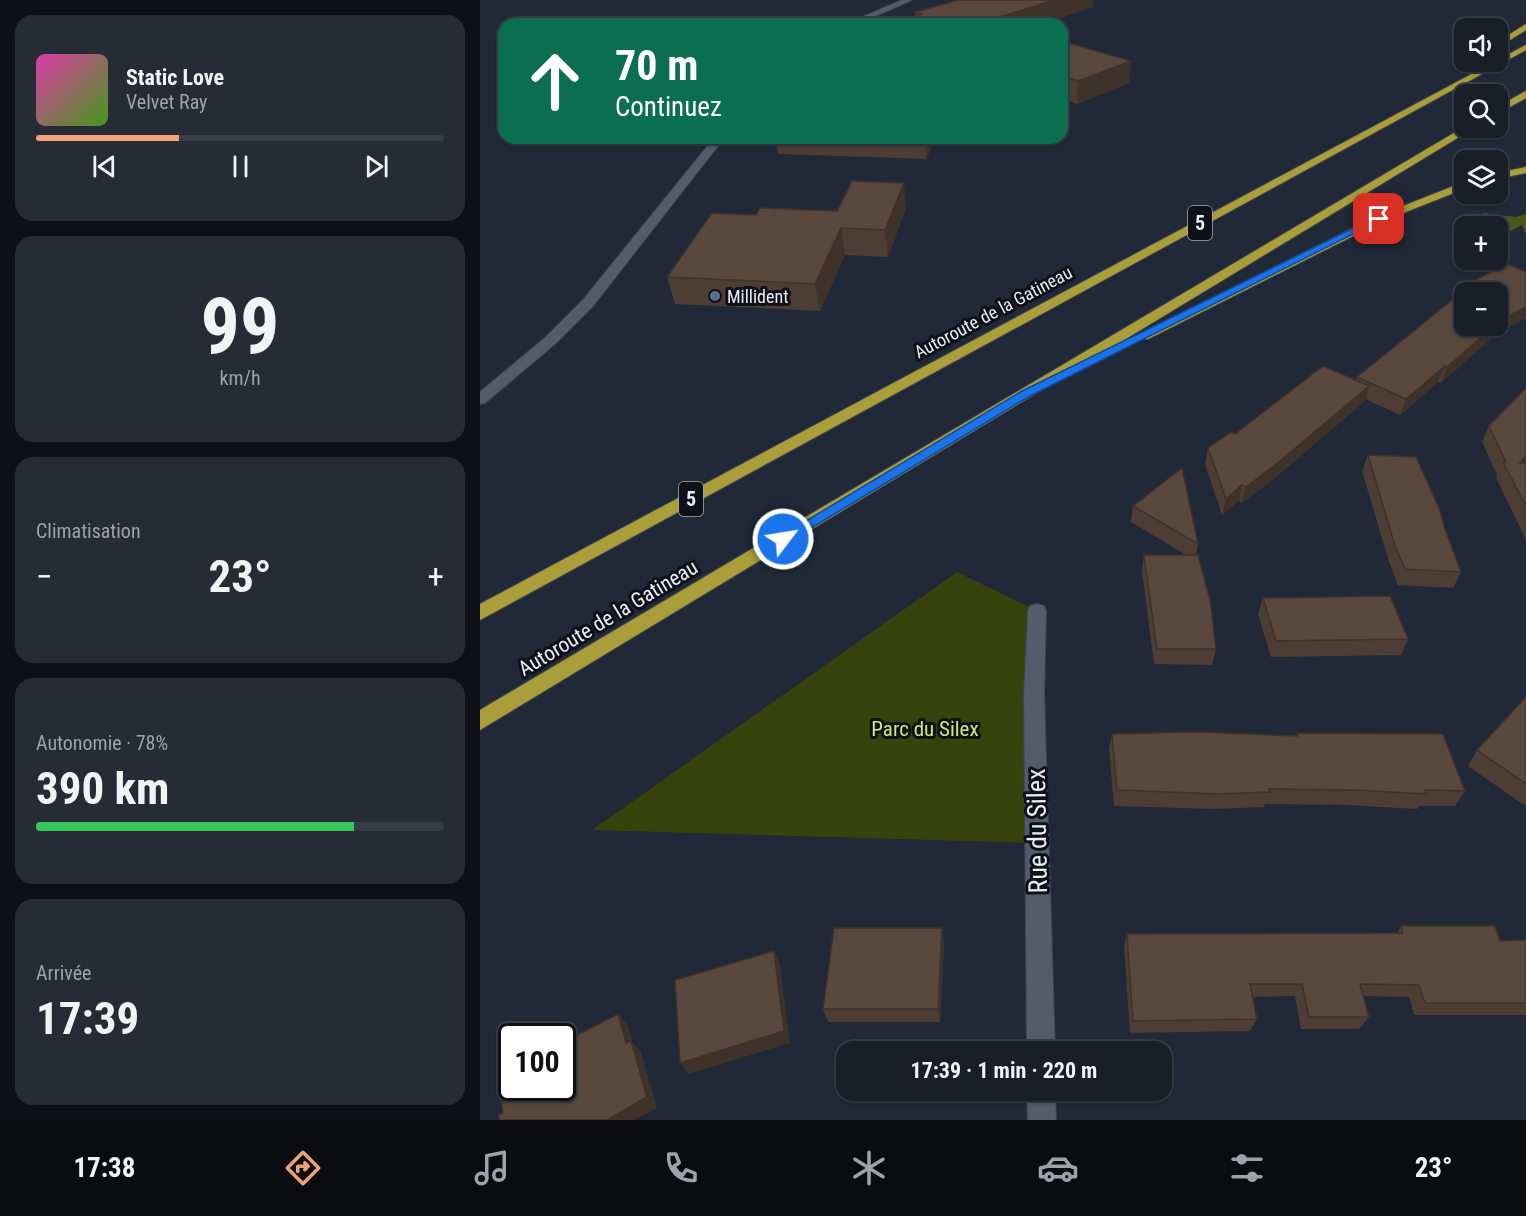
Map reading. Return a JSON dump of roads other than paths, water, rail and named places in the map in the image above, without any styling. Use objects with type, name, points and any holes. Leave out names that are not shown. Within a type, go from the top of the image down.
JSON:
[{"type":"highway","points":[[1508,38],[1526,26]]},
{"type":"highway","name":"Autoroute de la Gatineau","points":[[480,613],[1526,47]]},
{"type":"highway","points":[[1419,105],[1464,72]]},
{"type":"highway","points":[[1508,104],[1526,93]]},
{"type":"highway","name":"Autoroute de la Gatineau","points":[[480,721],[1454,137]]},
{"type":"highway","points":[[1508,174],[1526,170]]},
{"type":"highway","points":[[1026,393],[1379,219],[1454,189]]},
{"type":"street","points":[[864,18],[908,0]]},
{"type":"street","points":[[480,400],[550,340],[588,303],[714,144]]},
{"type":"street","name":"Rue du Silex","points":[[1037,611],[1034,694],[1041,1041]]},
{"type":"street","points":[[1041,1101],[1042,1120]]},
{"type":"place","name":"Millident","points":[[715,296]]},
{"type":"park label","name":"Parc du Silex","points":[[925,729]]}]
